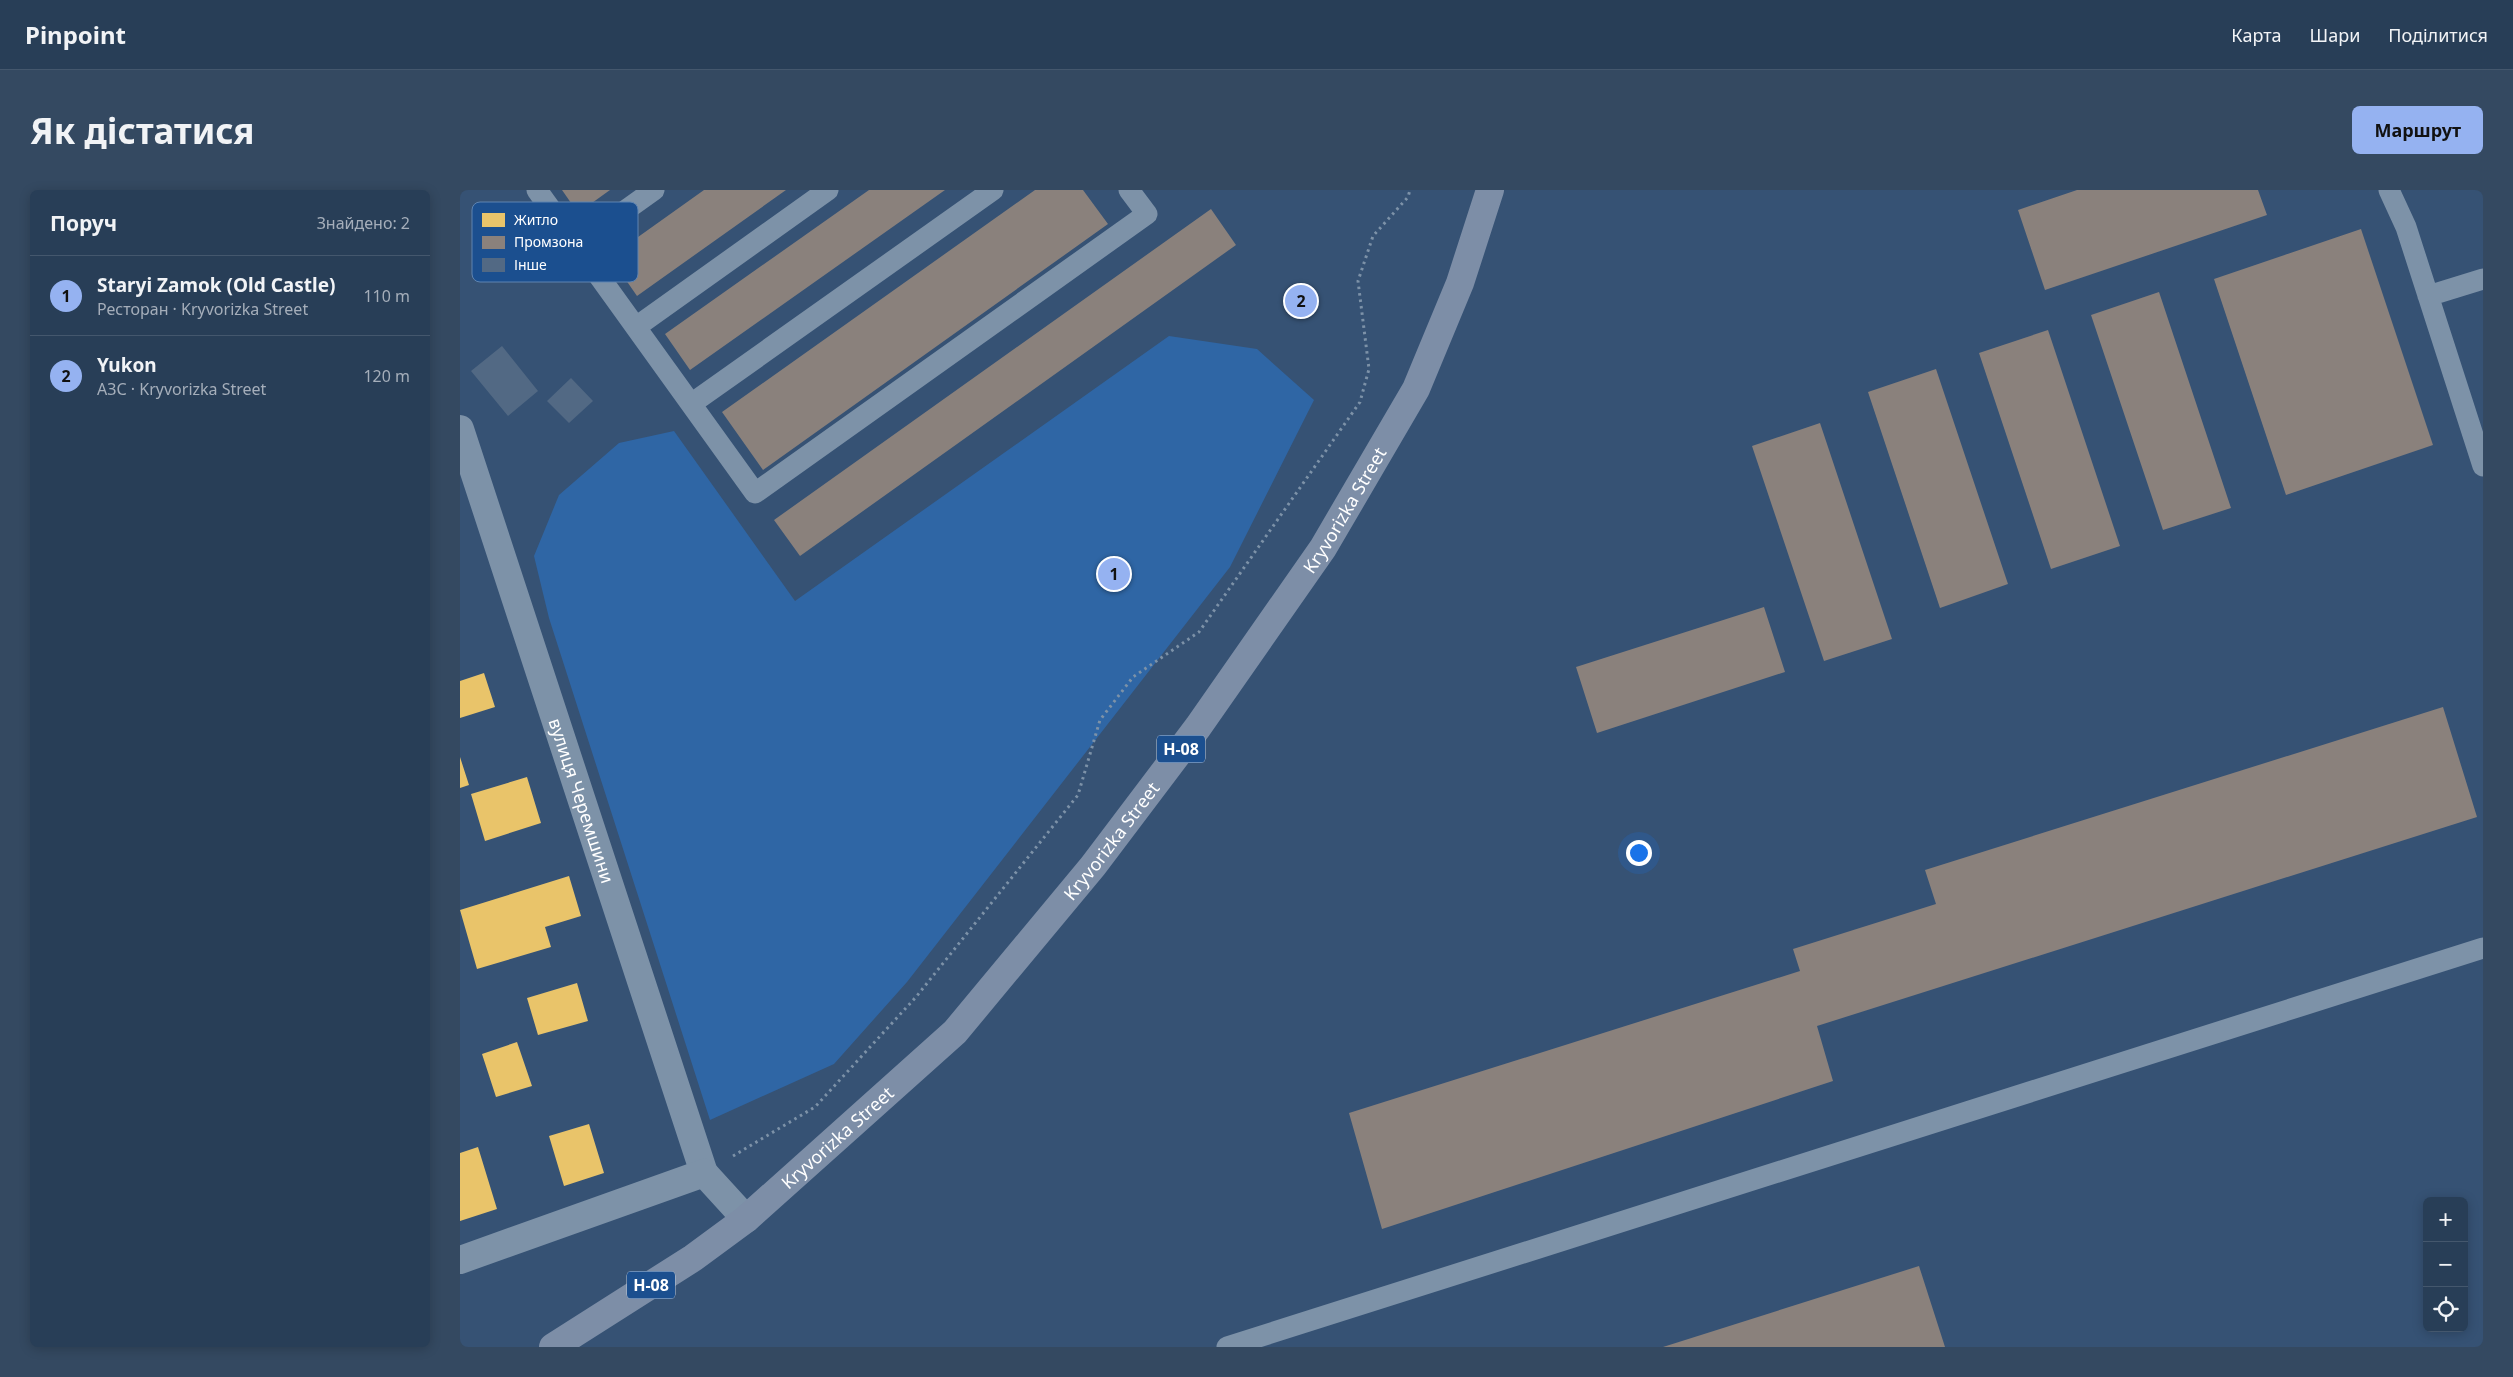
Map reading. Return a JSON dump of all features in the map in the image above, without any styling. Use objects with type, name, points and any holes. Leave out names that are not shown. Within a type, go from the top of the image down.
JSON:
[{"type":"main road","name":"Kryvorizka Street","points":[[552,1347],[693,1258],[746,1219],[955,1032],[1093,866],[1198,727],[1323,548],[1416,389],[1460,283],[1490,190]]},
{"type":"street","name":"вулиця Черемшини","points":[[460,429],[704,1173]]},
{"type":"street","points":[[460,1260],[704,1173],[746,1219]]},
{"type":"lane","points":[[537,190],[546,202]]},
{"type":"lane","points":[[637,202],[654,190]]},
{"type":"lane","points":[[636,327],[828,190]]},
{"type":"lane","points":[[691,404],[993,190]]},
{"type":"lane","points":[[604,282],[755,494],[1147,214],[1129,190]]},
{"type":"lane","points":[[2389,190],[2406,227],[2483,466]]},
{"type":"lane","points":[[2428,296],[2483,279]]},
{"type":"lane","points":[[1226,1347],[2483,948]]},
{"type":"path","points":[[704,1173],[815,1107],[910,1005],[1078,795],[1100,720],[1133,677],[1199,632],[1360,402],[1368,369],[1358,281],[1374,236],[1408,197],[1410,190]]},
{"type":"shaded area","points":[[1169,336],[1257,349],[1314,400],[1230,567],[907,982],[834,1064],[710,1120],[549,618],[534,556],[559,495],[619,443],[674,431],[795,601]]},
{"type":"building: Житло","points":[[484,673],[495,707],[460,718],[460,681]]},
{"type":"building: Житло","points":[[460,757],[469,785],[460,788]]},
{"type":"building: Житло","points":[[527,777],[541,823],[485,841],[471,794]]},
{"type":"building: Житло","points":[[569,876],[581,916],[545,927],[551,947],[477,969],[460,910]]},
{"type":"building: Житло","points":[[577,983],[588,1021],[538,1035],[527,998]]},
{"type":"building: Житло","points":[[517,1042],[532,1086],[496,1097],[482,1054]]},
{"type":"building: Житло","points":[[589,1124],[604,1173],[564,1186],[549,1136]]},
{"type":"building: Житло","points":[[478,1147],[497,1209],[460,1221],[460,1153]]},
{"type":"building: Промзона","points":[[562,190],[610,190],[593,202],[570,202]]},
{"type":"building: Промзона","points":[[704,190],[786,190],[637,296],[627,282],[638,282],[638,237]]},
{"type":"building: Промзона","points":[[869,190],[945,190],[690,370],[665,334]]},
{"type":"building: Промзона","points":[[1035,190],[1083,190],[1108,224],[763,470],[722,412]]},
{"type":"building: Промзона","points":[[2077,190],[2258,190],[2267,215],[2045,290],[2018,210]]},
{"type":"building: Промзона","points":[[1211,209],[1236,245],[800,556],[774,520]]},
{"type":"building: Промзона","points":[[2361,229],[2433,445],[2286,495],[2214,279]]},
{"type":"building: Промзона","points":[[2159,292],[2231,508],[2163,530],[2091,315]]},
{"type":"building: Промзона","points":[[2048,330],[2120,546],[2051,569],[1979,353]]},
{"type":"building: Промзона","points":[[1936,369],[2008,584],[1940,608],[1868,392]]},
{"type":"building: Промзона","points":[[1820,423],[1892,639],[1824,661],[1752,446]]},
{"type":"building: Промзона","points":[[1764,607],[1785,672],[1597,733],[1576,667]]},
{"type":"building: Промзона","points":[[2443,707],[2477,817],[1817,1026],[1833,1081],[1382,1229],[1349,1113],[1800,971],[1793,949],[1936,904],[1925,870]]},
{"type":"building: Промзона","points":[[1919,1266],[1945,1347],[1663,1347]]},
{"type":"building: Інше","points":[[502,346],[538,391],[508,416],[471,371]]},
{"type":"building: Інше","points":[[571,378],[593,401],[569,423],[547,401]]},
{"type":"place","name":"Yukon","points":[[1301,301]]},
{"type":"place","name":"Staryi Zamok (Old Castle)","points":[[1114,574]]}]
